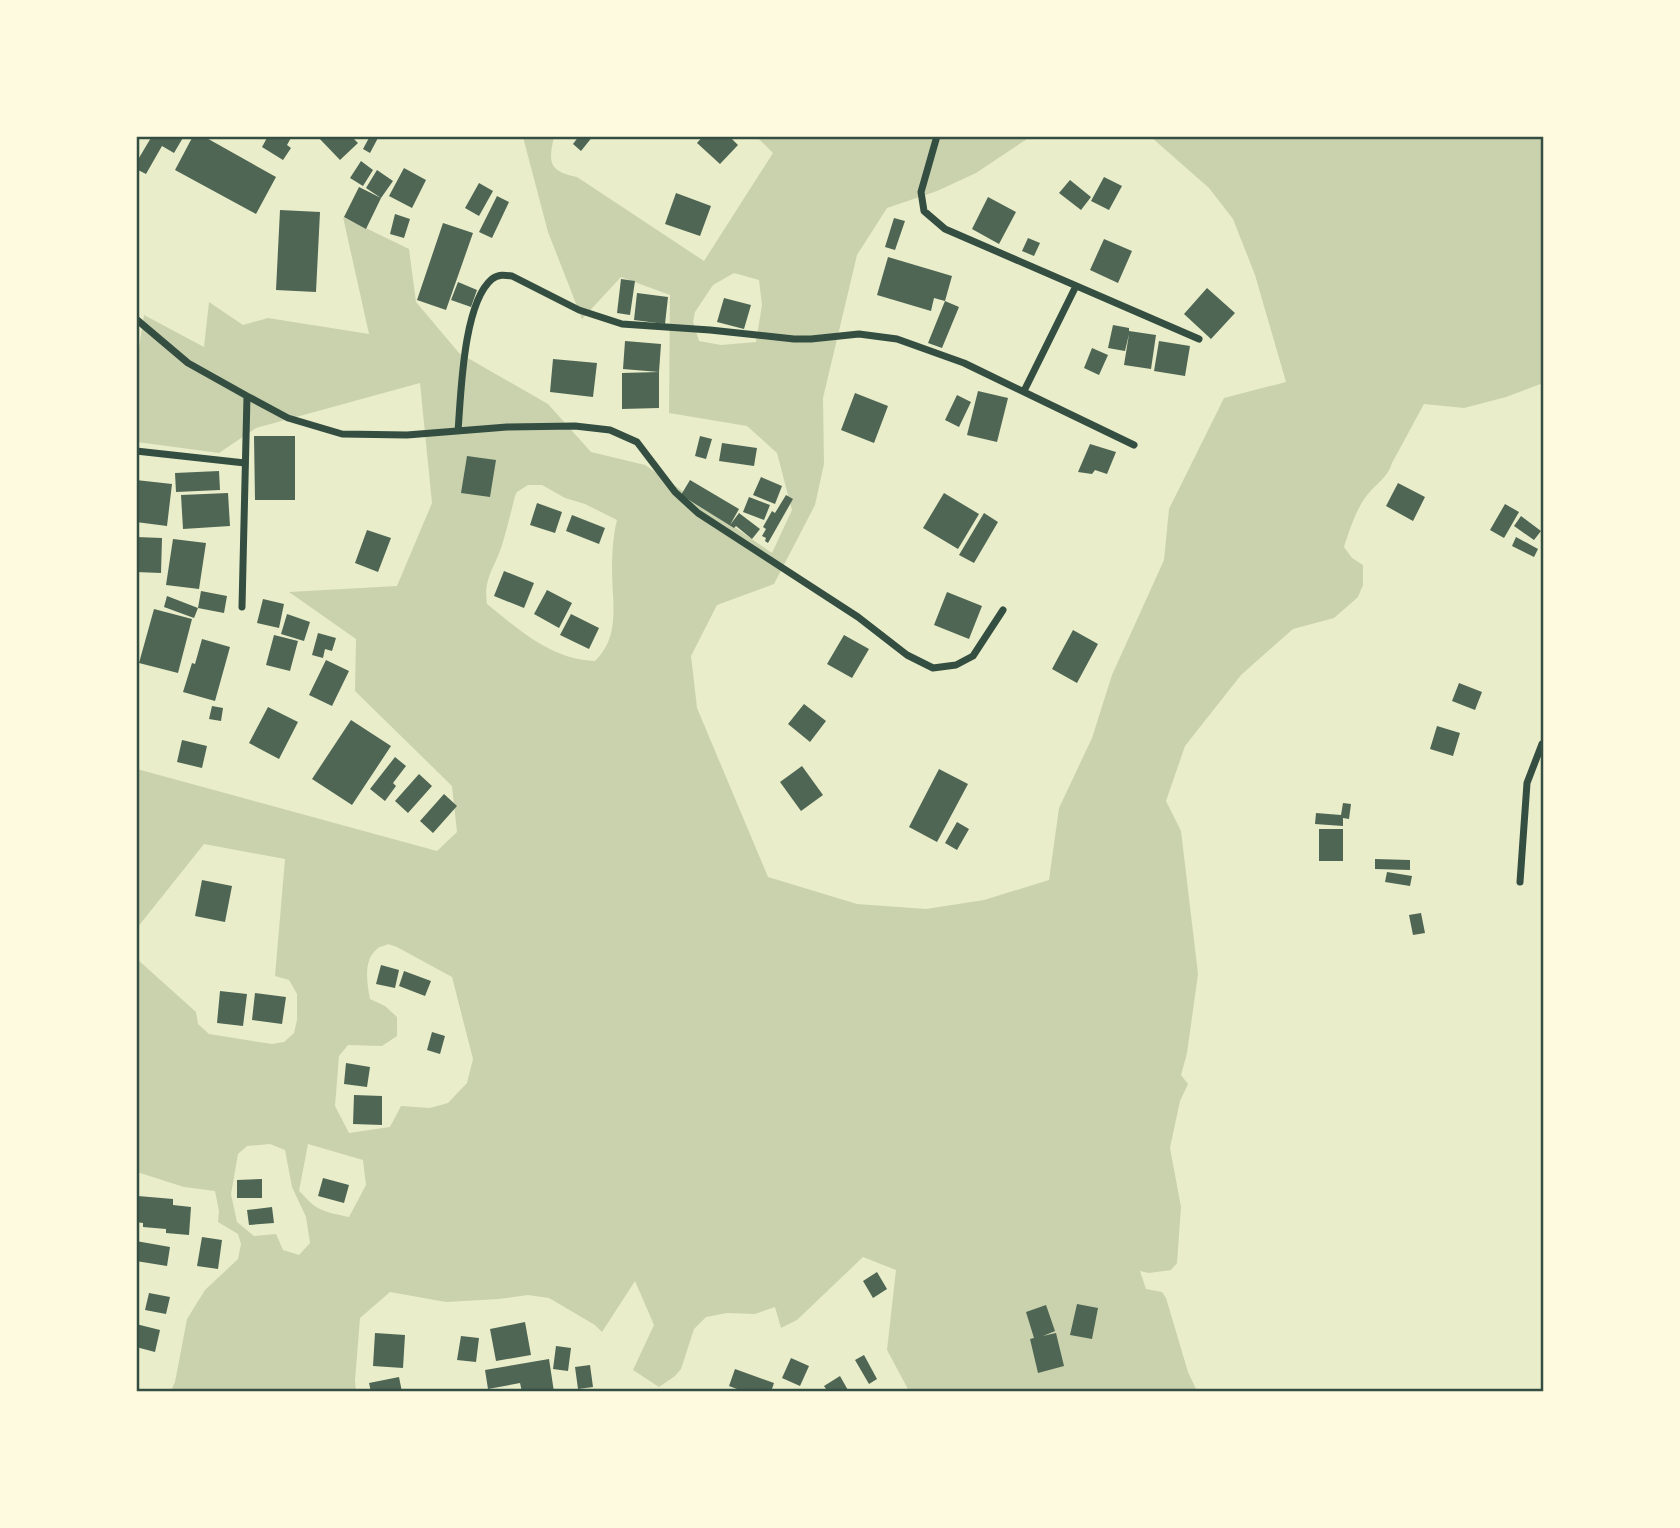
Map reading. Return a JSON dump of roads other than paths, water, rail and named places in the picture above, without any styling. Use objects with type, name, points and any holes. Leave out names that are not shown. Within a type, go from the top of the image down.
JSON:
[{"type":"street","points":[[937,136],[921,192],[925,211],[945,229],[1199,339]]},
{"type":"street","points":[[458,431],[463,362],[473,314],[484,288],[493,277],[503,275],[512,276],[579,310],[622,324],[710,330],[794,340],[859,334],[897,339],[964,363],[1133,445]]},
{"type":"street","points":[[1024,391],[1076,285]]},
{"type":"street","points":[[136,319],[188,363],[247,396],[288,418],[342,434],[407,435],[507,427],[575,426],[610,430],[637,442],[675,492],[698,513],[858,617],[907,655],[933,668],[956,665],[973,656],[1003,610]]},
{"type":"street","points":[[242,607],[247,396]]},
{"type":"street","points":[[136,451],[245,463]]},
{"type":"street","points":[[1520,882],[1527,783],[1544,743]]}]
